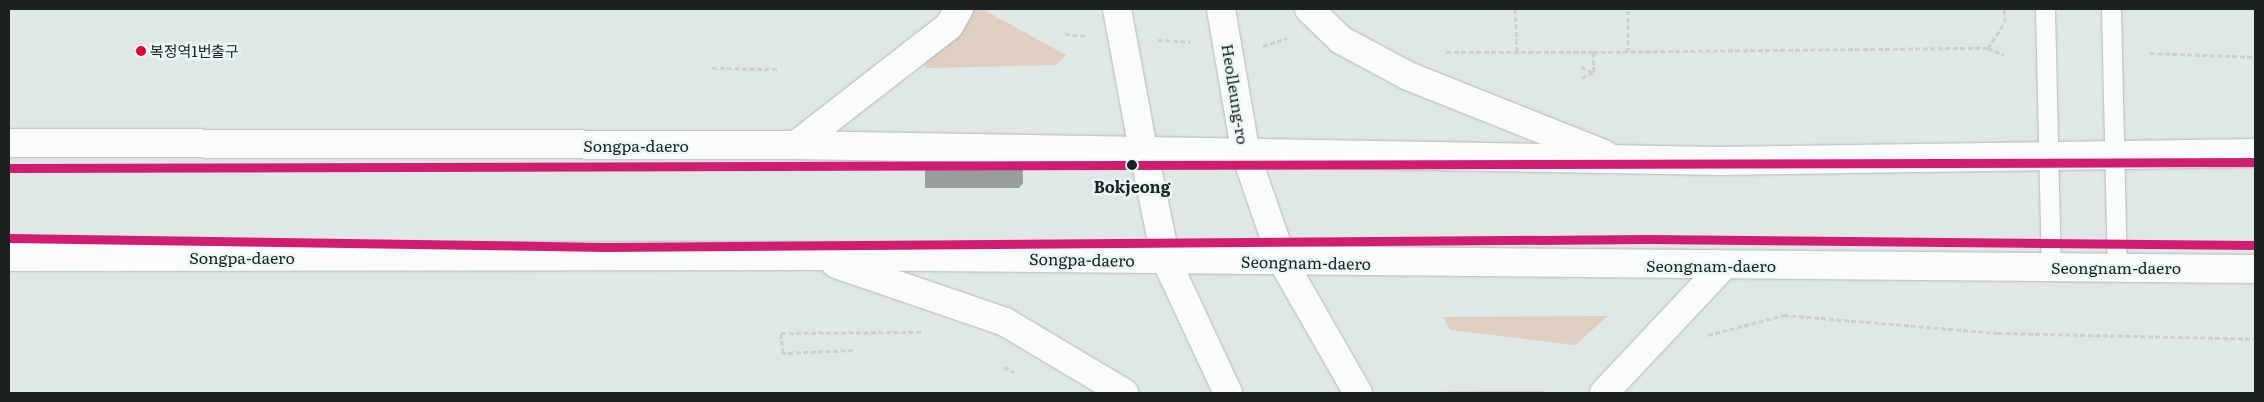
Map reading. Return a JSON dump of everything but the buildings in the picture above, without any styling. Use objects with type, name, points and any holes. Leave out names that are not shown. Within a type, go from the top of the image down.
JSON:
[{"type":"main road","points":[[796,145],[949,26],[959,9]]},
{"type":"main road","points":[[1117,9],[1166,260],[1228,393]]},
{"type":"main road","name":"Heolleung-ro","points":[[1221,9],[1246,155],[1283,262],[1358,393]]},
{"type":"main road","points":[[1309,9],[1341,40],[1408,76],[1620,160]]},
{"type":"main road","name":"Songpa-daero","points":[[9,143],[796,145],[1143,149]]},
{"type":"main road","points":[[1143,149],[1246,155],[1620,160],[2116,153],[2255,153]]},
{"type":"main road","points":[[813,256],[1005,322],[1124,393]]},
{"type":"main road","name":"Songpa-daero","points":[[9,258],[813,256],[1166,260]]},
{"type":"main road","name":"Seongnam-daero","points":[[1166,260],[2255,269]]},
{"type":"main road","points":[[1604,393],[1724,265]]},
{"type":"lane","points":[[2045,9],[2051,267]]},
{"type":"lane","points":[[2111,9],[2116,153],[2117,267]]},
{"type":"path","points":[[1515,9],[1517,52]]},
{"type":"path","points":[[1988,48],[2005,22],[2004,9]]},
{"type":"path","points":[[1628,10],[1628,52]]},
{"type":"path","points":[[1065,34],[1124,39],[1271,46]]},
{"type":"path","points":[[1440,52],[1988,48],[2004,55]]},
{"type":"path","points":[[1593,52],[1594,72]]},
{"type":"path","points":[[2150,53],[2255,56]]},
{"type":"path","points":[[1581,67],[1594,72]]},
{"type":"path","points":[[712,68],[779,69]]},
{"type":"path","points":[[1582,78],[1594,72]]},
{"type":"path","points":[[1705,336],[1784,316],[1998,333],[2255,339]]},
{"type":"path","points":[[852,350],[783,353],[781,334],[924,332]]},
{"type":"shaded area","points":[[974,9],[982,9],[1066,55],[1056,65],[926,68],[924,63]]},
{"type":"shaded area","points":[[1608,316],[1575,345],[1450,330],[1443,317]]},
{"type":"shaded area","points":[[1426,391],[1545,391],[1544,393]]},
{"type":"transit line","points":[[9,168],[2255,162]]},
{"type":"transit line","points":[[9,238],[606,247],[1648,239],[2255,245]]},
{"type":"place","name":"복정역1번출구","points":[[141,51]]},
{"type":"place","name":"Bokjeong","points":[[1132,165]]}]
